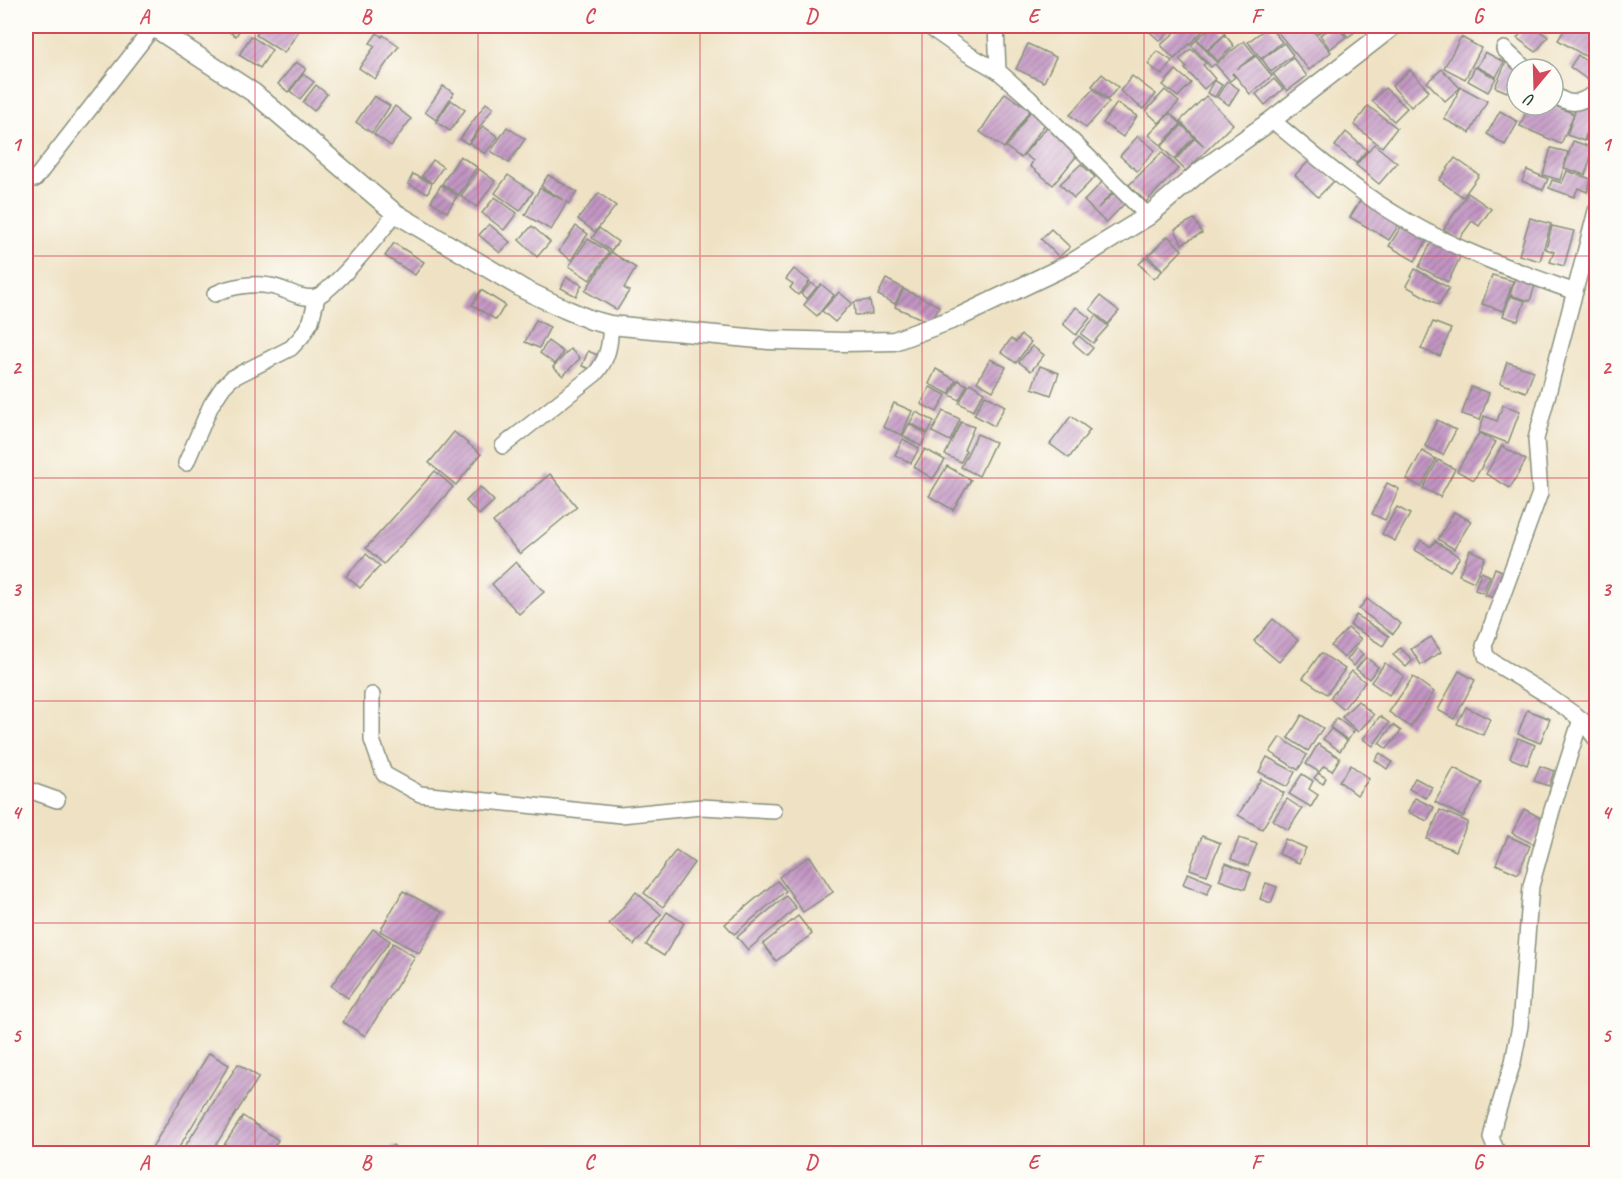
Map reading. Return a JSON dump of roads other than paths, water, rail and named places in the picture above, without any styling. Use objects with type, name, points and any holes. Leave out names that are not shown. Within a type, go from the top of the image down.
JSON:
[{"type":"street","points":[[35,179],[153,26],[172,31],[254,93],[389,221],[574,313],[610,334],[844,342],[894,340],[959,317],[1072,263],[1148,216],[1202,170],[1272,120],[1382,29]]},
{"type":"street","points":[[928,26],[999,72],[1029,98],[1148,216]]},
{"type":"street","points":[[996,26],[999,72]]},
{"type":"street","points":[[1504,49],[1513,57]]},
{"type":"street","points":[[1565,100],[1580,103],[1596,93]]},
{"type":"street","points":[[1272,120],[1339,176],[1406,220],[1469,253],[1575,292]]},
{"type":"street","points":[[1596,211],[1536,439],[1540,493],[1484,646],[1486,656],[1493,662],[1541,691],[1581,720],[1596,739]]},
{"type":"street","points":[[215,294],[226,288],[270,286],[306,297],[317,297],[356,261],[389,221]]},
{"type":"street","points":[[186,463],[211,405],[223,387],[231,378],[291,348],[311,321],[317,297]]},
{"type":"street","points":[[503,446],[588,381],[604,364],[610,334]]},
{"type":"street","points":[[372,695],[372,740],[384,774],[420,794],[621,815],[702,807],[774,811]]},
{"type":"street","points":[[1498,1154],[1491,1138],[1513,1062],[1520,1026],[1531,886],[1552,810],[1581,720]]},
{"type":"street","points":[[26,789],[57,800]]}]
